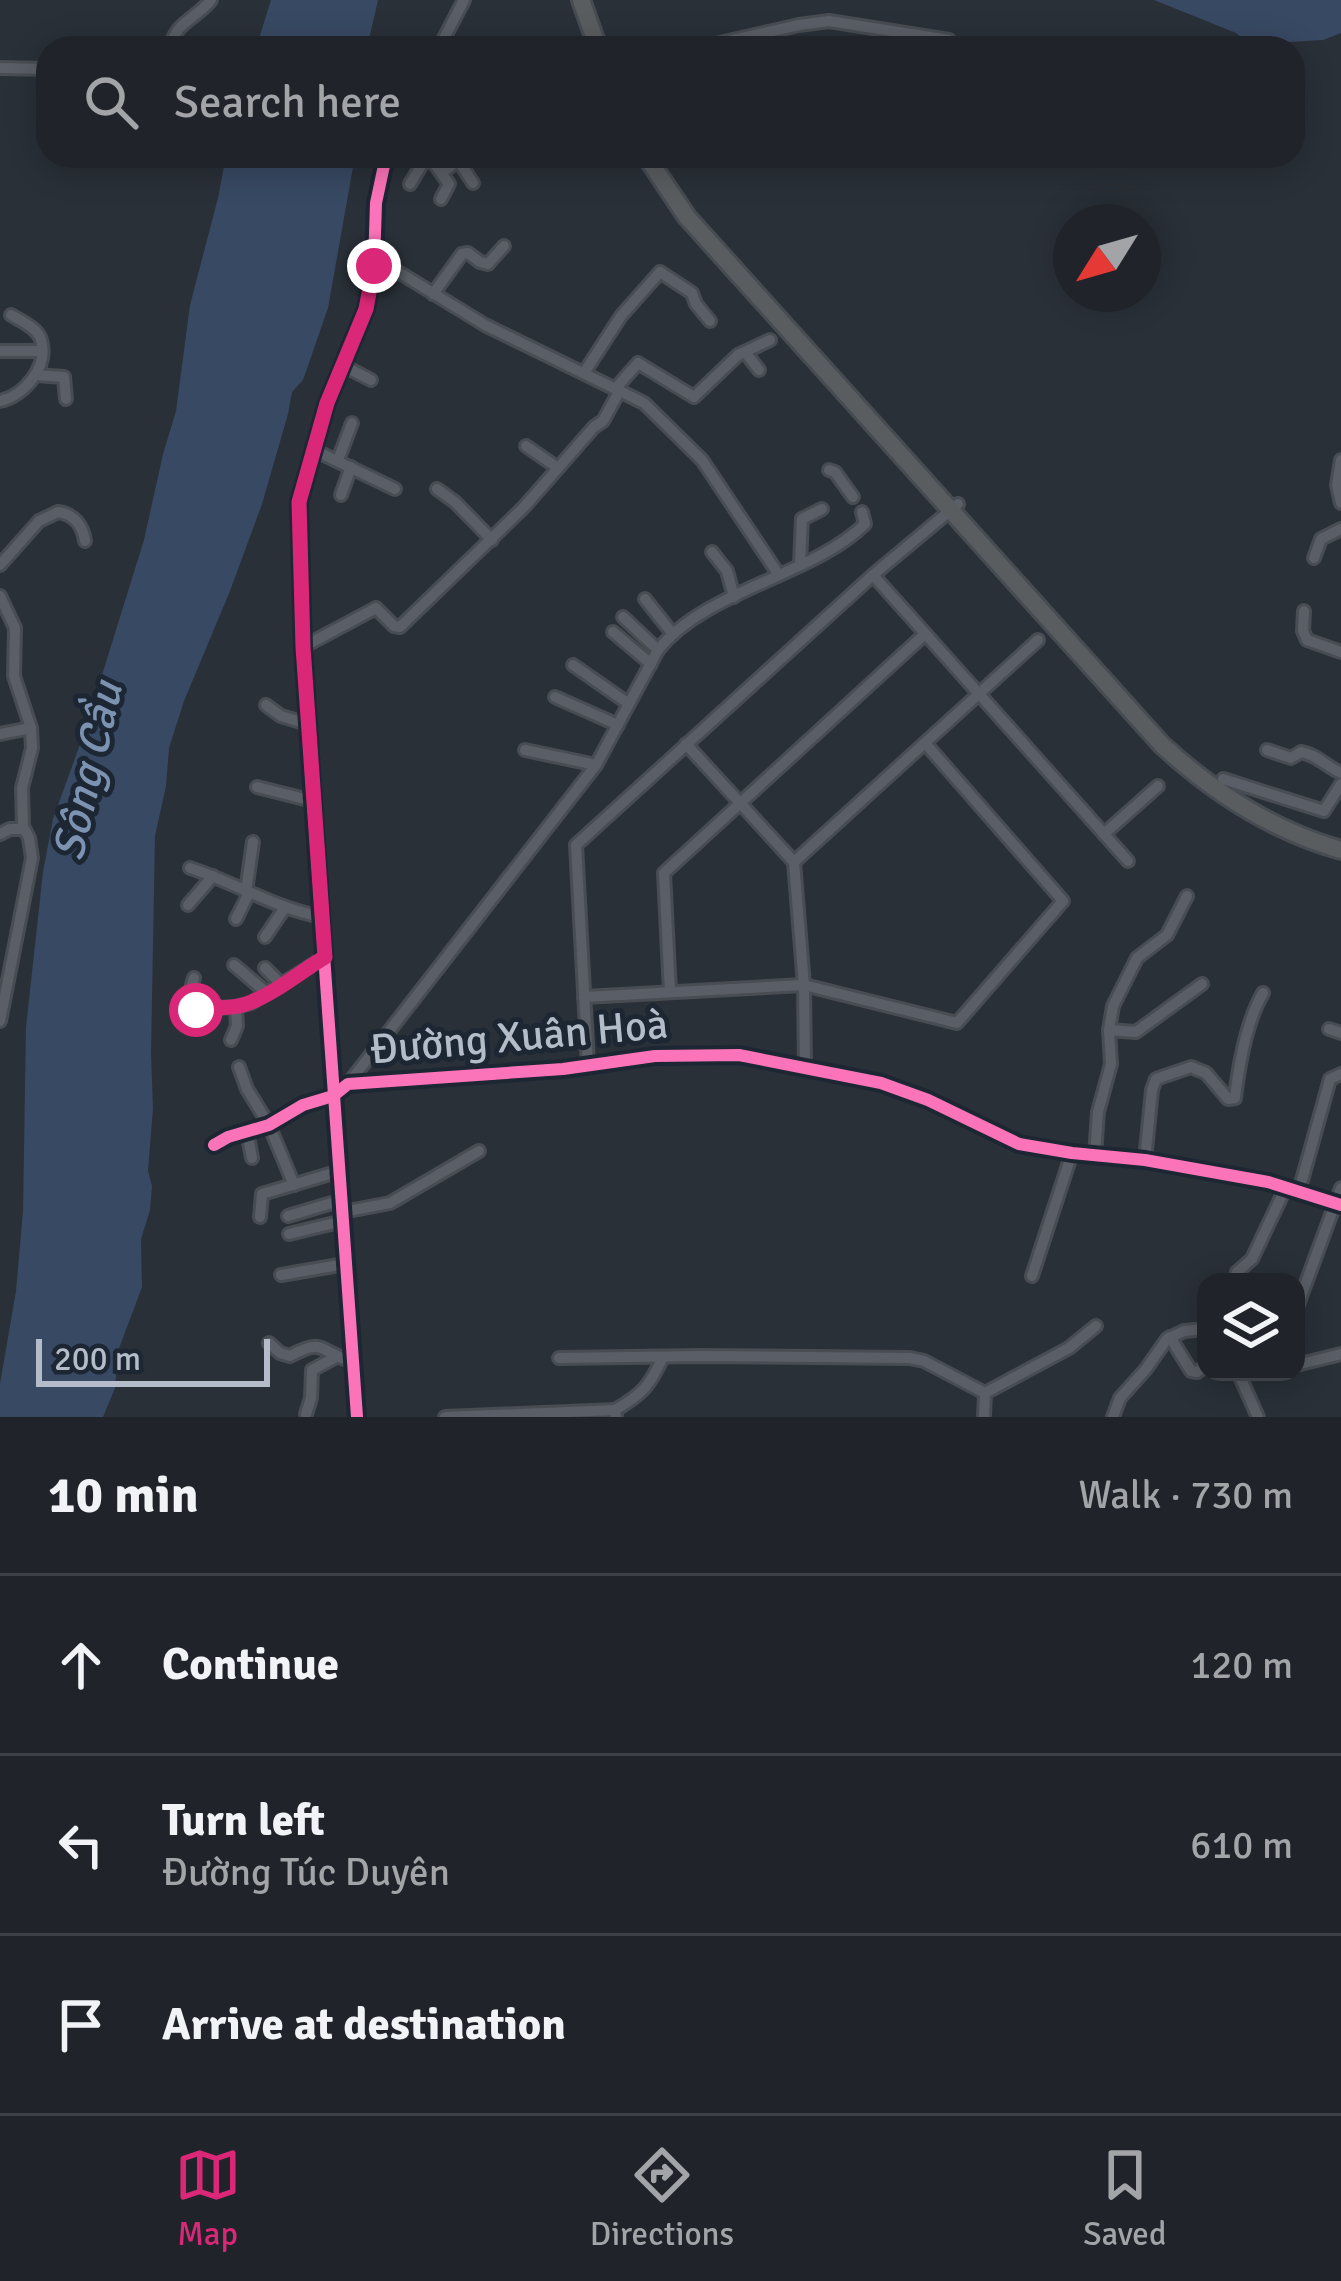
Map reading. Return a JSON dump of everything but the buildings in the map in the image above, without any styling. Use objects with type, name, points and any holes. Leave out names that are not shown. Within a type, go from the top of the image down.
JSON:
[{"type":"highway","points":[[578,0],[590,36]]},
{"type":"highway","points":[[660,168],[954,507],[1175,748],[1234,792],[1341,846]]},
{"type":"street","points":[[174,36],[211,0]]},
{"type":"street","points":[[445,36],[464,0]]},
{"type":"street","points":[[759,36],[830,22],[923,36]]},
{"type":"street","points":[[0,68],[36,69]]},
{"type":"street","points":[[357,1417],[303,647],[299,502],[327,403],[366,309],[384,168]]},
{"type":"street","points":[[410,184],[420,168]]},
{"type":"street","points":[[438,168],[449,186],[441,199]]},
{"type":"street","points":[[442,172],[447,168]]},
{"type":"street","points":[[463,168],[473,183]]},
{"type":"street","points":[[434,294],[462,254],[488,263],[504,246]]},
{"type":"street","points":[[374,266],[392,268],[485,325],[644,403],[699,456],[778,574]]},
{"type":"street","points":[[584,373],[621,316],[660,272],[692,293],[710,321]]},
{"type":"street","points":[[0,401],[15,397],[36,375],[41,352],[39,334],[11,315]]},
{"type":"street","points":[[303,647],[376,608],[400,627],[492,540],[603,421],[618,389],[638,363],[694,397],[735,358],[770,340]]},
{"type":"street","points":[[0,351],[41,352]]},
{"type":"street","points":[[745,352],[759,370]]},
{"type":"street","points":[[344,366],[371,380]]},
{"type":"street","points":[[36,375],[64,376],[66,399]]},
{"type":"street","points":[[341,495],[352,423]]},
{"type":"street","points":[[526,446],[558,468]]},
{"type":"street","points":[[312,449],[395,489]]},
{"type":"street","points":[[1341,460],[1336,484],[1341,503]]},
{"type":"street","points":[[829,470],[853,497]]},
{"type":"street","points":[[437,489],[492,540]]},
{"type":"street","points":[[588,1065],[576,845],[954,507]]},
{"type":"street","points":[[800,564],[802,519],[822,508]]},
{"type":"street","points":[[0,565],[39,521],[58,512],[75,519],[86,541]]},
{"type":"street","points":[[348,1084],[596,765],[671,634],[850,538],[865,524],[862,512]]},
{"type":"street","points":[[1314,558],[1321,539],[1341,529]]},
{"type":"street","points":[[712,552],[727,571],[734,597]]},
{"type":"street","points":[[873,575],[1128,861]]},
{"type":"street","points":[[0,596],[16,628],[14,676],[32,728],[22,783],[24,829],[32,863],[0,1021]]},
{"type":"street","points":[[645,599],[671,634]]},
{"type":"street","points":[[1304,611],[1306,640],[1341,652]]},
{"type":"street","points":[[623,617],[658,650]]},
{"type":"street","points":[[614,632],[651,664]]},
{"type":"street","points":[[670,992],[664,873],[926,634]]},
{"type":"street","points":[[0,645],[16,638]]},
{"type":"street","points":[[794,862],[1038,640]]},
{"type":"street","points":[[572,665],[629,704]]},
{"type":"street","points":[[555,697],[618,725]]},
{"type":"street","points":[[266,705],[281,716],[308,724]]},
{"type":"street","points":[[0,734],[32,728]]},
{"type":"street","points":[[584,997],[804,985],[957,1023],[1063,901],[925,743]]},
{"type":"street","points":[[686,744],[794,862],[806,1068]]},
{"type":"street","points":[[525,750],[596,765]]},
{"type":"street","points":[[1267,750],[1291,758],[1301,752],[1316,755],[1341,772]]},
{"type":"street","points":[[1223,779],[1324,812],[1341,784]]},
{"type":"street","points":[[1104,834],[1158,786]]},
{"type":"street","points":[[257,787],[313,801]]},
{"type":"street","points":[[0,834],[24,829]]},
{"type":"street","points":[[236,919],[248,892],[253,842]]},
{"type":"street","points":[[190,868],[284,908],[322,917]]},
{"type":"street","points":[[188,905],[213,876]]},
{"type":"street","points":[[1095,1155],[1098,1112],[1111,1064],[1109,1030],[1114,1006],[1130,968],[1167,935],[1187,896]]},
{"type":"street","points":[[265,937],[284,908]]},
{"type":"street","points":[[194,978],[190,1006],[194,1009],[236,1007],[251,1003],[325,957]]},
{"type":"street","points":[[233,965],[266,993]]},
{"type":"street","points":[[265,968],[281,984]]},
{"type":"street","points":[[1109,1030],[1136,1032],[1202,984]]},
{"type":"street","points":[[1145,1160],[1156,1079],[1190,1067],[1206,1073],[1228,1099],[1235,1098],[1263,992]]},
{"type":"street","points":[[231,1040],[237,1026],[236,1007]]},
{"type":"street","name":"Đường Xuân Hoà","points":[[214,1145],[333,1096],[348,1084],[655,1056],[739,1055],[880,1083],[928,1100],[1019,1144],[1145,1160],[1293,1189],[1339,1204]]},
{"type":"street","points":[[239,1067],[294,1185]]},
{"type":"street","points":[[1237,1273],[1252,1259],[1293,1189],[1330,1078],[1341,1074]]},
{"type":"street","points":[[247,1132],[252,1157]]},
{"type":"street","points":[[288,1216],[390,1203],[479,1151]]},
{"type":"street","points":[[1032,1276],[1072,1153]]},
{"type":"street","points":[[260,1217],[262,1194],[340,1171]]},
{"type":"street","points":[[1305,1288],[1341,1188]]},
{"type":"street","points":[[289,1234],[343,1211]]},
{"type":"street","points":[[281,1275],[345,1264]]},
{"type":"street","points":[[985,1393],[1069,1348],[1096,1326]]},
{"type":"street","points":[[1113,1417],[1120,1398],[1170,1337],[1197,1330]]},
{"type":"street","points":[[1170,1337],[1191,1371],[1197,1372]]},
{"type":"street","points":[[268,1343],[290,1356],[312,1345],[321,1346],[351,1361]]},
{"type":"street","points":[[1305,1363],[1341,1354]]},
{"type":"street","points":[[306,1414],[312,1370],[336,1357]]},
{"type":"street","points":[[446,1417],[616,1413],[643,1392],[663,1357]]},
{"type":"street","points":[[559,1358],[910,1358],[924,1360],[985,1393]]},
{"type":"street","points":[[1242,1381],[1258,1417]]},
{"type":"street","points":[[985,1393],[985,1417]]},
{"type":"water","points":[[271,0],[378,0],[370,36],[260,36]]},
{"type":"water","points":[[1154,0],[1341,0],[1341,33],[1323,40],[1236,33]]},
{"type":"water","name":"Sông Cầu","points":[[224,168],[353,168],[328,308],[303,380],[292,392],[262,504],[169,748],[155,836],[150,1210],[141,1239],[142,1287],[118,1351],[115,1388],[103,1417],[0,1417],[0,1384],[16,1291],[23,1211],[26,1027],[43,872],[53,819],[144,540],[176,411],[190,305]]},
{"type":"cycle path","points":[[357,1417],[303,647],[299,502],[327,403],[366,309],[383,168]]},
{"type":"cycle path","points":[[214,1145],[333,1096],[348,1084],[563,1069],[655,1056],[739,1055],[881,1083],[1019,1144],[1268,1182],[1341,1205]]},
{"type":"route","points":[[196,1010],[251,1003],[325,957],[303,647],[299,502],[327,403],[366,309],[374,266]]}]
